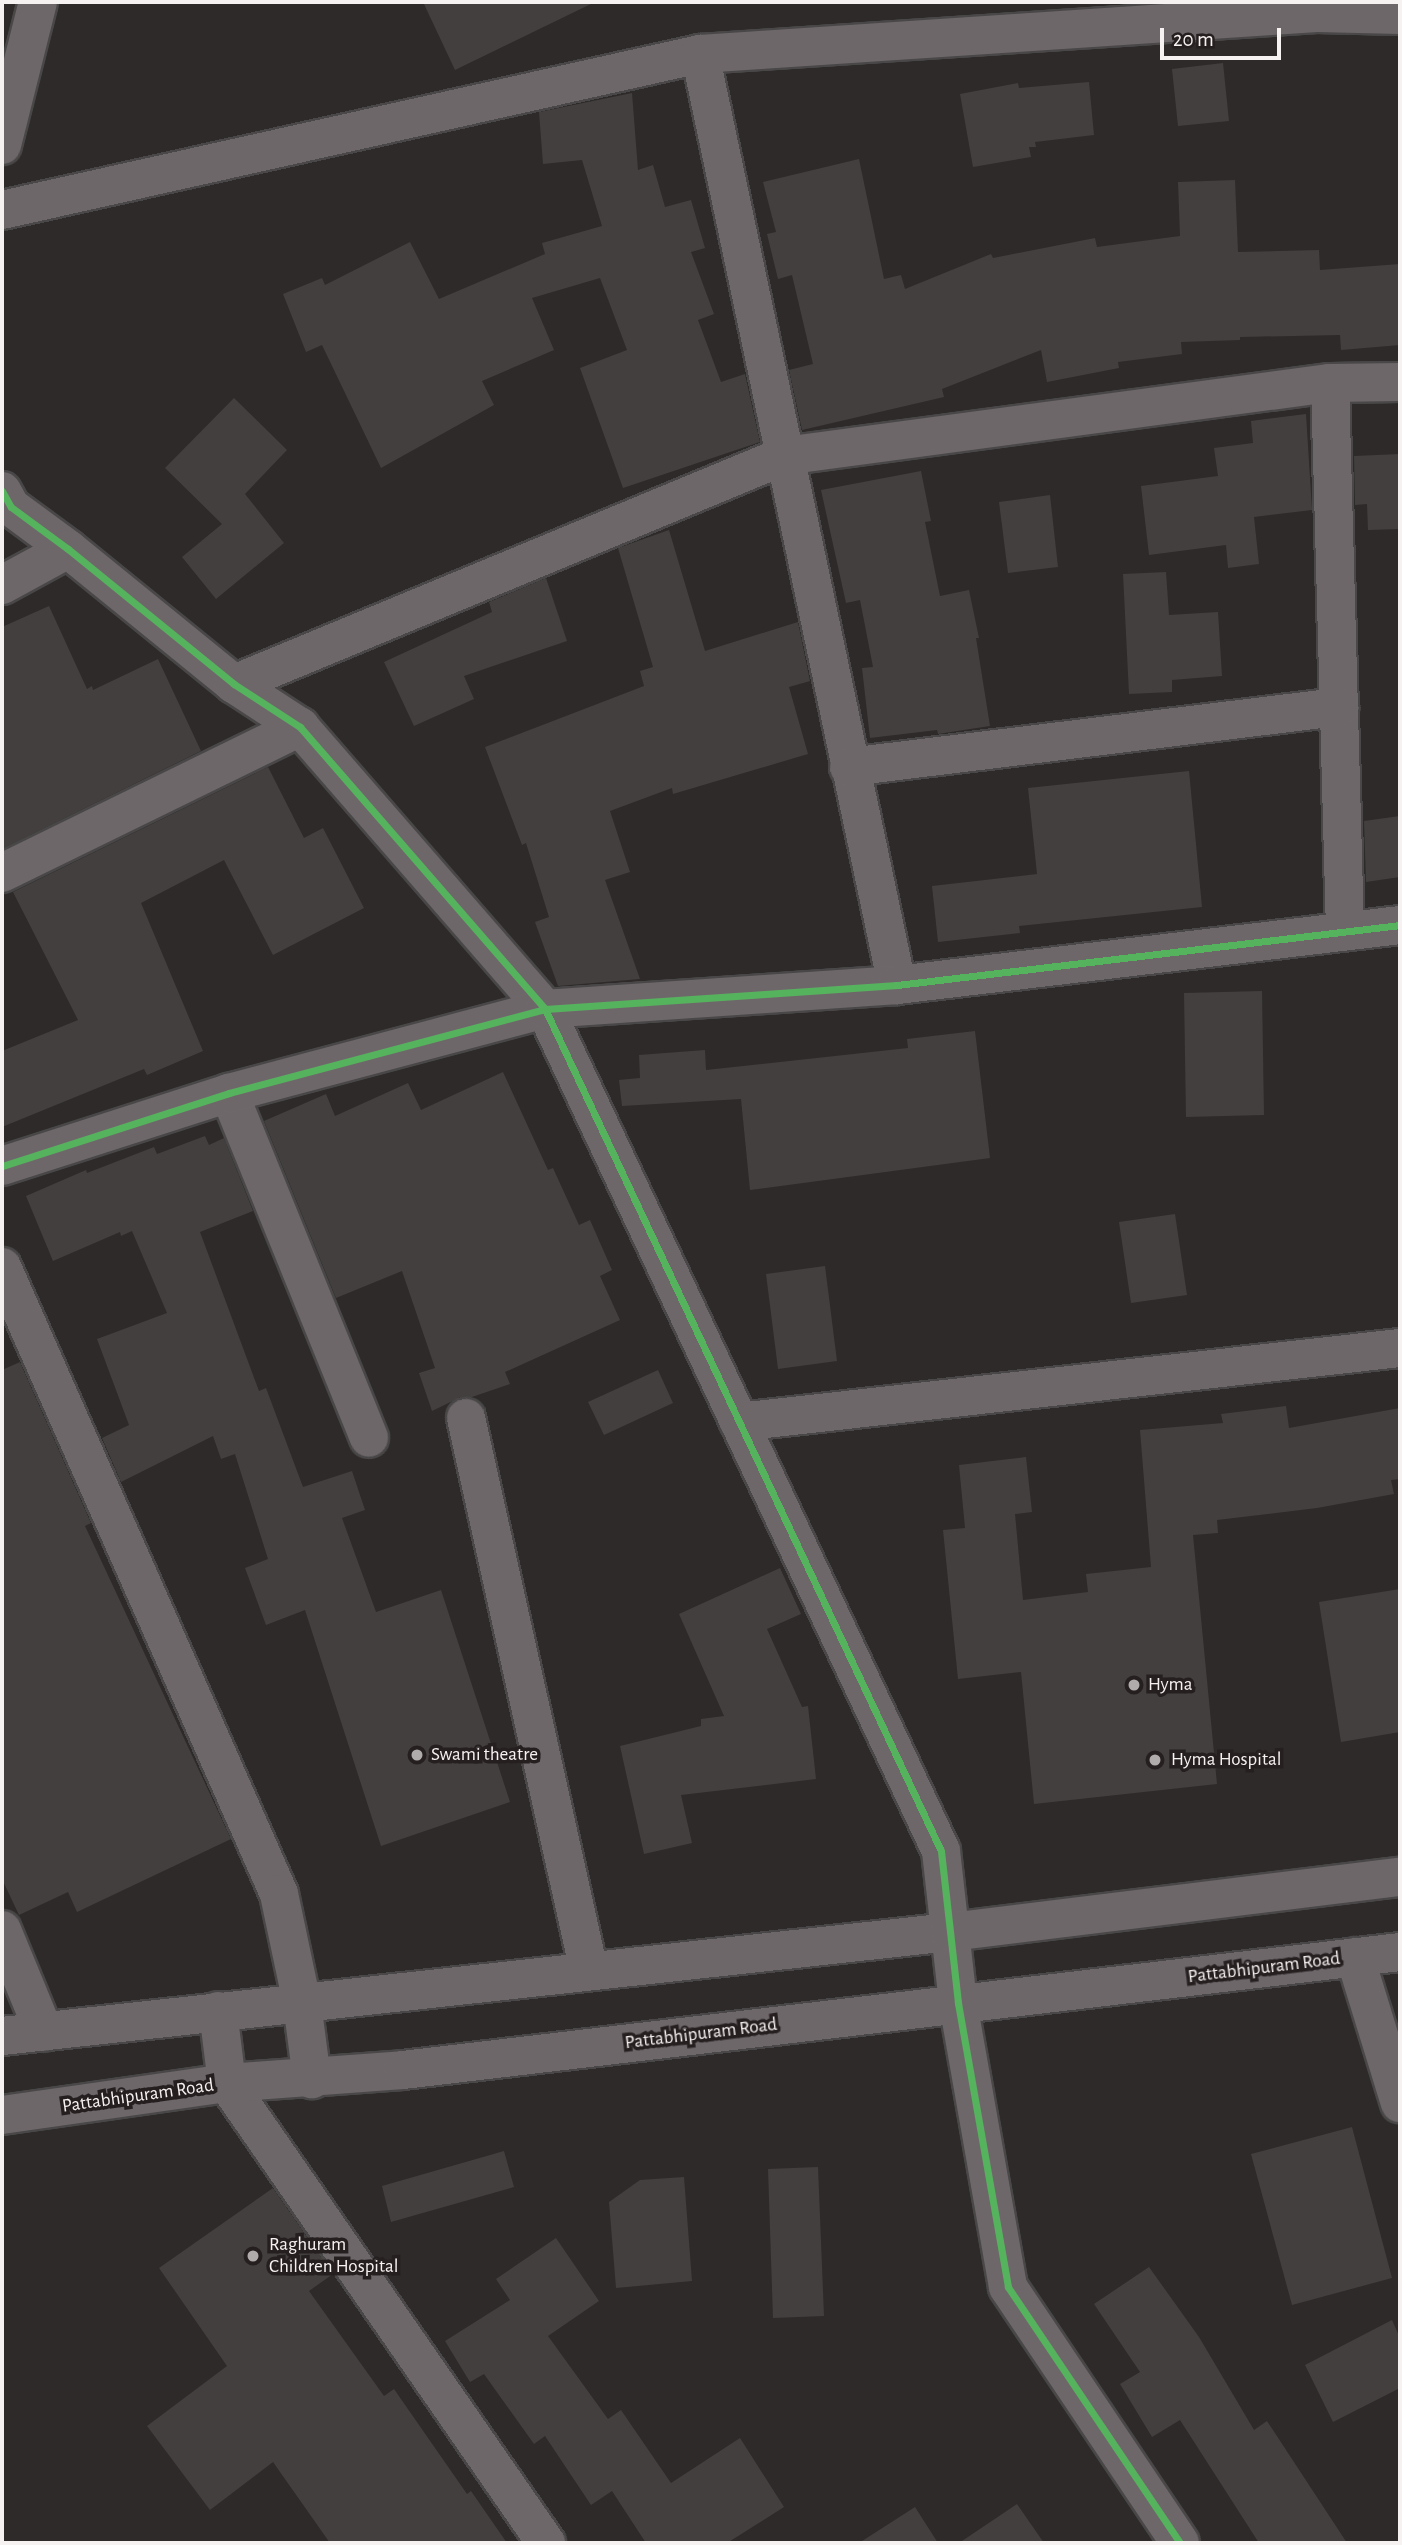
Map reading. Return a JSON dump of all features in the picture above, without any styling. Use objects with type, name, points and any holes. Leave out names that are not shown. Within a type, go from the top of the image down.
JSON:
[{"type":"street","points":[[2,145],[38,2]]},
{"type":"street","points":[[2,210],[700,54],[1317,13],[1400,15]]},
{"type":"street","points":[[700,54],[897,985]]},
{"type":"street","points":[[234,684],[784,456],[1330,383],[1400,382]]},
{"type":"street","points":[[1330,383],[1345,931]]},
{"type":"street","points":[[2,491],[10,507],[68,549],[234,684],[300,727],[545,1009],[941,1851],[958,2003],[1007,2287],[1177,2542]]},
{"type":"street","points":[[2,584],[68,549]]},
{"type":"street","points":[[849,767],[1339,707]]},
{"type":"street","points":[[2,873],[300,727]]},
{"type":"street","points":[[2,1166],[229,1093],[545,1009],[897,985],[1400,925]]},
{"type":"street","points":[[229,1093],[369,1438]]},
{"type":"street","points":[[2,1267],[279,1894],[302,2003],[312,2079]]},
{"type":"street","points":[[739,1422],[1400,1348]]},
{"type":"street","points":[[466,1418],[589,1971]]},
{"type":"street","points":[[2,2036],[950,1932],[1400,1877]]},
{"type":"street","points":[[2,1930],[44,2032]]},
{"type":"street","name":"Pattabhipuram Road","points":[[2,2115],[227,2083],[312,2079],[1400,1952]]},
{"type":"street","points":[[1355,1957],[1400,2104]]},
{"type":"street","points":[[218,2011],[227,2083],[546,2543]]},
{"type":"building","points":[[423,2],[595,2],[455,70]]},
{"type":"building","points":[[1223,63],[1229,121],[1178,126],[1172,69]]},
{"type":"building","points":[[1089,82],[1094,135],[1035,142],[1036,147],[1029,147],[1031,157],[973,167],[960,94],[1018,83],[1019,88]]},
{"type":"building","points":[[632,93],[638,170],[653,165],[665,207],[691,200],[705,248],[691,252],[714,314],[698,320],[721,382],[745,374],[760,442],[623,488],[580,368],[627,350],[600,278],[532,298],[554,350],[482,381],[494,405],[381,468],[322,345],[306,352],[283,294],[322,278],[325,285],[410,242],[439,299],[545,254],[542,243],[602,226],[582,160],[543,164],[539,112]]},
{"type":"building","points":[[859,159],[884,279],[901,275],[905,289],[991,254],[993,258],[1095,238],[1097,247],[1180,236],[1178,182],[1235,180],[1238,252],[1319,250],[1320,270],[1400,264],[1400,345],[1341,350],[1340,335],[1240,337],[1240,340],[1181,342],[1182,354],[1118,362],[1119,368],[1047,382],[1041,350],[942,389],[944,397],[802,430],[789,370],[813,364],[792,275],[778,279],[767,234],[776,232],[763,182]]},
{"type":"building","points":[[234,398],[287,450],[245,494],[284,543],[216,599],[182,557],[222,524],[165,468]]},
{"type":"building","points":[[1306,414],[1312,510],[1254,517],[1259,564],[1228,568],[1226,545],[1149,555],[1141,486],[1218,476],[1214,448],[1253,443],[1251,421]]},
{"type":"building","points":[[1400,454],[1400,529],[1368,530],[1367,504],[1355,505],[1354,456]]},
{"type":"building","points":[[921,471],[931,521],[925,522],[940,596],[969,590],[979,638],[976,638],[990,726],[938,734],[937,730],[870,738],[862,668],[873,667],[860,600],[846,603],[821,490]]},
{"type":"building","points":[[1050,495],[1058,567],[1008,573],[999,502]]},
{"type":"building","points":[[669,530],[705,651],[798,622],[810,681],[789,687],[808,754],[673,794],[672,788],[610,811],[630,872],[605,880],[640,979],[558,986],[535,922],[549,917],[526,843],[522,845],[485,747],[644,686],[640,671],[653,667],[618,548]]},
{"type":"building","points":[[1166,572],[1169,615],[1218,612],[1222,676],[1172,680],[1172,692],[1129,694],[1123,574]]},
{"type":"building","points":[[546,578],[567,641],[464,676],[474,699],[414,726],[384,662],[492,612],[489,602]]},
{"type":"building","points":[[49,606],[87,689],[92,686],[93,690],[158,659],[201,751],[2,849],[2,627]]},
{"type":"building","points":[[268,767],[304,838],[323,828],[364,908],[273,955],[224,860],[141,903],[203,1051],[147,1075],[144,1069],[2,1127],[2,1051],[78,1020],[13,892]]},
{"type":"building","points":[[1189,771],[1202,907],[1019,926],[1020,933],[938,942],[932,886],[1037,874],[1028,788]]},
{"type":"building","points":[[1400,816],[1400,877],[1366,882],[1364,821]]},
{"type":"building","points":[[1262,991],[1264,1115],[1186,1117],[1184,993]]},
{"type":"building","points":[[975,1031],[990,1158],[750,1190],[741,1099],[622,1106],[619,1080],[640,1078],[639,1055],[705,1050],[706,1070],[908,1048],[907,1039]]},
{"type":"building","points":[[503,1072],[548,1170],[553,1168],[579,1225],[590,1220],[612,1270],[600,1276],[620,1320],[505,1372],[510,1384],[472,1397],[461,1397],[432,1411],[419,1373],[435,1368],[402,1271],[336,1298],[264,1121],[326,1094],[335,1116],[408,1083],[421,1110]]},
{"type":"building","points":[[205,1136],[209,1145],[224,1138],[253,1211],[200,1232],[259,1391],[266,1388],[303,1487],[352,1471],[365,1510],[342,1518],[376,1612],[441,1590],[510,1802],[381,1846],[305,1610],[266,1625],[245,1568],[268,1559],[235,1454],[221,1459],[213,1436],[121,1482],[102,1438],[129,1425],[97,1339],[167,1313],[132,1231],[121,1236],[120,1232],[53,1261],[26,1196],[86,1170],[87,1173],[154,1147],[157,1154]]},
{"type":"building","points":[[1175,1214],[1187,1295],[1131,1303],[1119,1222]]},
{"type":"building","points":[[825,1266],[837,1361],[778,1369],[766,1274]]},
{"type":"building","points":[[20,1362],[91,1523],[85,1526],[231,1839],[77,1912],[68,1892],[19,1915],[2,1879],[2,1370]]},
{"type":"building","points":[[658,1370],[673,1403],[604,1435],[588,1402]]},
{"type":"building","points":[[1286,1406],[1289,1428],[1400,1408],[1400,1479],[1391,1480],[1394,1494],[1317,1508],[1217,1520],[1218,1533],[1193,1535],[1217,1784],[1034,1804],[1021,1672],[958,1679],[943,1530],[965,1528],[959,1465],[1026,1457],[1032,1512],[1015,1514],[1023,1600],[1088,1592],[1086,1574],[1151,1567],[1140,1430],[1223,1423],[1221,1414]]},
{"type":"building","points":[[780,1568],[801,1614],[767,1629],[802,1707],[808,1706],[816,1779],[681,1795],[692,1843],[644,1854],[620,1746],[701,1726],[701,1719],[724,1716],[679,1614]]},
{"type":"building","points":[[1400,1589],[1400,1732],[1341,1742],[1319,1602]]},
{"type":"building","points":[[1352,2127],[1392,2278],[1292,2305],[1251,2154]]},
{"type":"building","points":[[504,2151],[514,2187],[391,2222],[382,2186]]},
{"type":"building","points":[[818,2167],[824,2316],[773,2318],[768,2169]]},
{"type":"building","points":[[684,2177],[692,2281],[616,2288],[609,2202],[640,2180]]},
{"type":"building","points":[[273,2188],[333,2274],[309,2291],[384,2396],[394,2389],[467,2494],[471,2491],[507,2543],[330,2543],[273,2462],[210,2510],[147,2426],[227,2366],[159,2268]]},
{"type":"building","points":[[556,2238],[599,2301],[548,2336],[608,2419],[621,2410],[671,2483],[740,2438],[784,2507],[727,2543],[646,2543],[612,2491],[591,2505],[545,2436],[534,2444],[484,2374],[470,2382],[445,2341],[510,2300],[496,2279]]},
{"type":"building","points":[[1149,2267],[1199,2337],[1254,2430],[1267,2421],[1347,2543],[1259,2543],[1180,2420],[1152,2437],[1120,2384],[1140,2372],[1094,2304]]},
{"type":"building","points":[[1392,2320],[1400,2338],[1400,2388],[1333,2422],[1305,2365]]},
{"type":"building","points":[[1017,2504],[1044,2543],[959,2543]]},
{"type":"building","points":[[915,2507],[938,2543],[859,2543]]},
{"type":"cycle path","points":[[2,491],[11,507],[68,549],[234,684],[300,727],[545,1009],[941,1851],[958,2003],[1008,2287],[1180,2543]]},
{"type":"cycle path","points":[[2,1166],[229,1093],[545,1009],[897,985],[1400,925]]},
{"type":"place","name":"Hyma","points":[[1134,1685]]},
{"type":"place","name":"Swami theatre","points":[[417,1755]]},
{"type":"place","name":"Hyma Hospital","points":[[1155,1760]]},
{"type":"place","name":"Raghuram Children Hospital","points":[[253,2256]]}]
